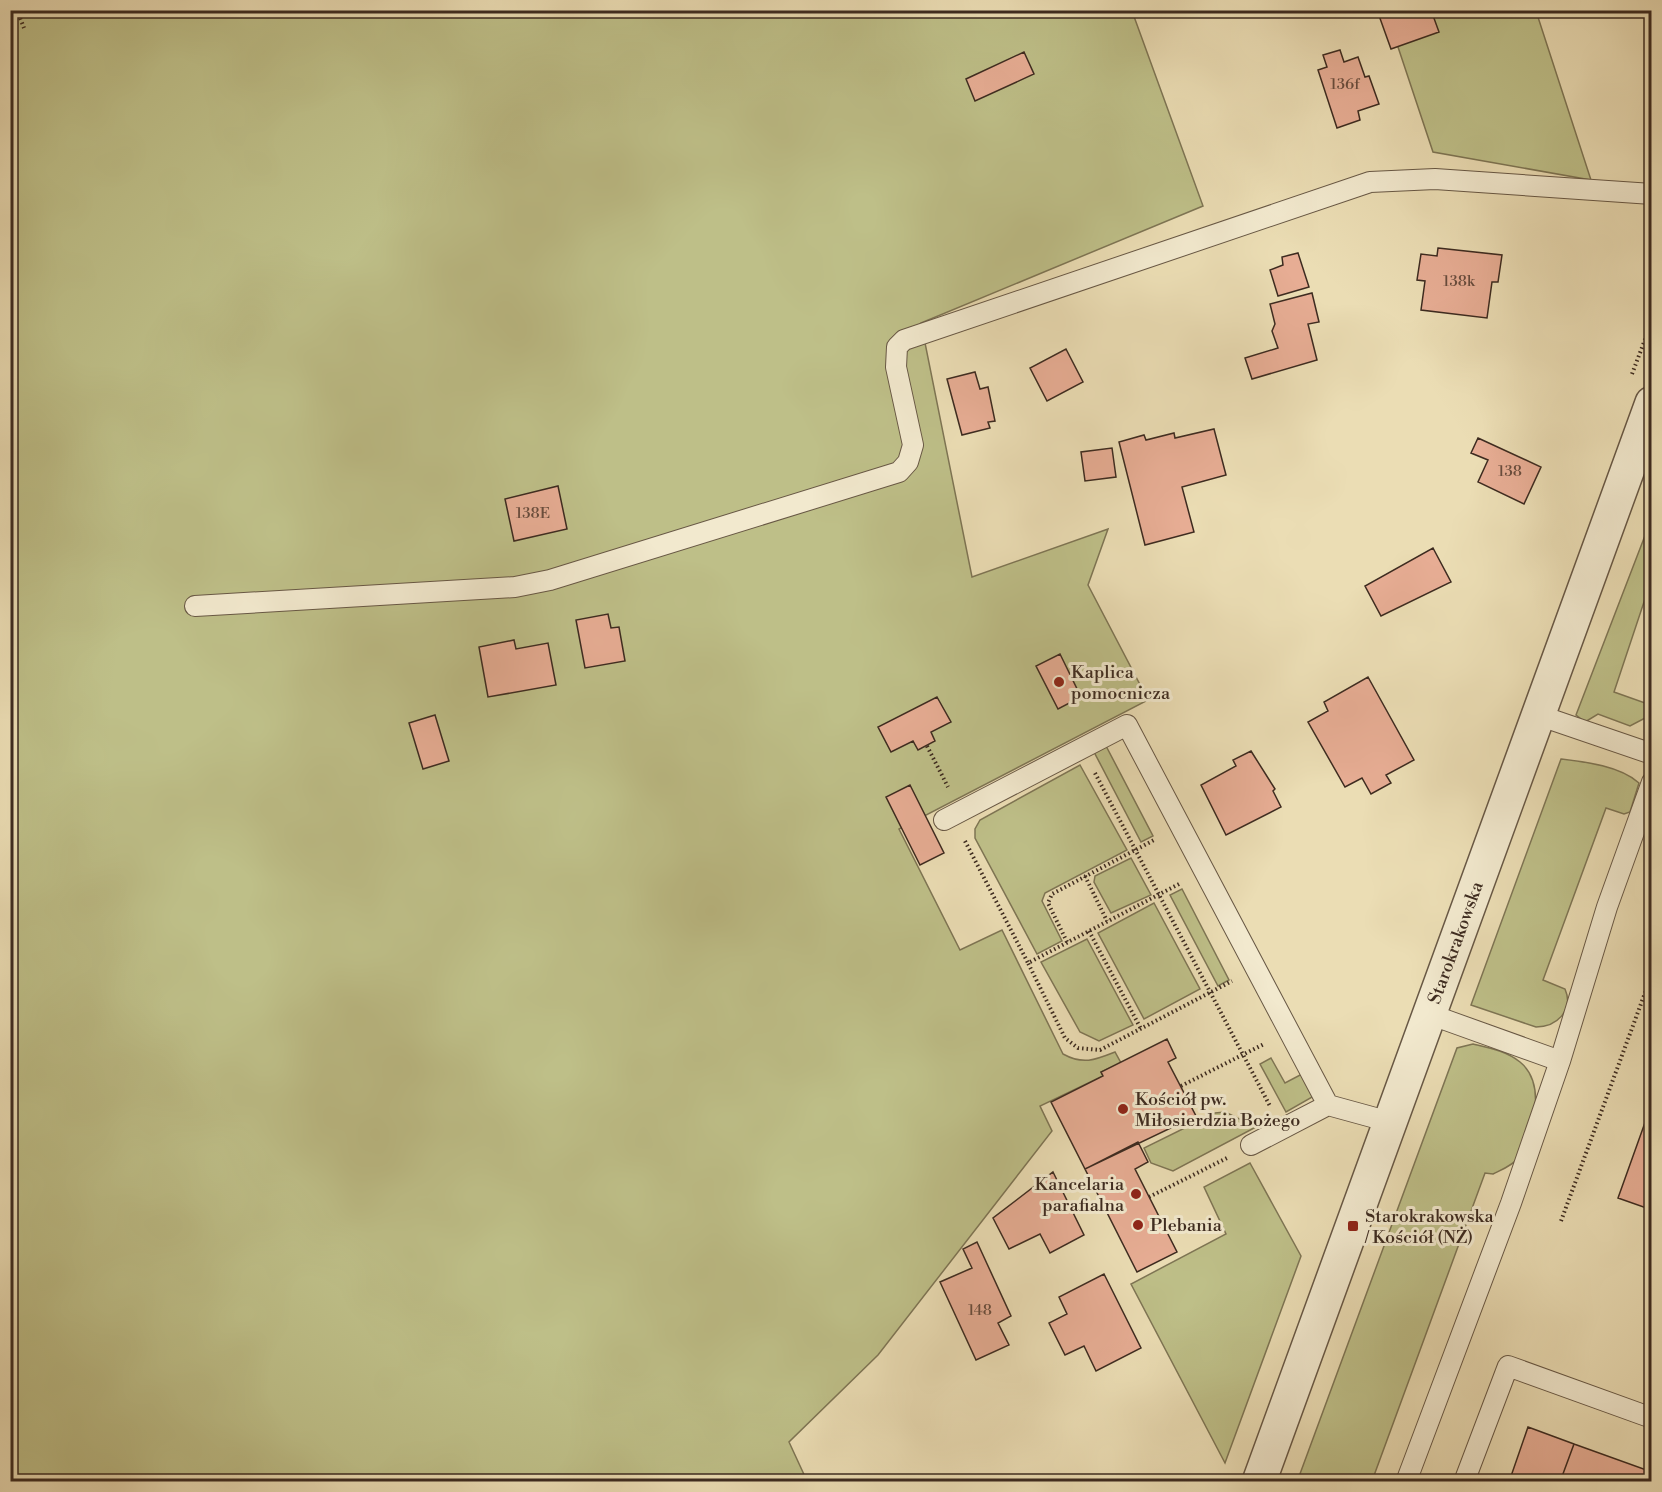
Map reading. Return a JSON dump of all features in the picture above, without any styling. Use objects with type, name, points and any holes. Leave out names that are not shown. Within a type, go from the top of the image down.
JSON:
[{"type":"street","name":"Starokrakowska","points":[[1259,1482],[1538,715],[1643,451],[1652,403]]},
{"type":"lane","points":[[195,606],[515,587],[550,580],[899,472],[908,462],[913,445],[896,367],[897,347],[904,340],[1370,182],[1435,179],[1652,194]]},
{"type":"lane","points":[[1538,715],[1652,754]]},
{"type":"lane","points":[[953,816],[1127,725],[1328,1105]]},
{"type":"lane","points":[[1406,1482],[1560,1061],[1607,907],[1652,782]]},
{"type":"lane","points":[[1429,1014],[1560,1061]]},
{"type":"lane","points":[[1251,1145],[1328,1105],[1390,1122]]},
{"type":"lane","points":[[1464,1482],[1508,1366],[1652,1418]]},
{"type":"path","points":[[17,10],[24,28]]},
{"type":"path","points":[[927,746],[953,816],[1065,1038],[1078,1048],[1100,1050],[1256,969]]},
{"type":"path","points":[[1083,748],[1282,1129]]},
{"type":"path","points":[[1067,942],[1048,903],[1052,894],[1180,826]]},
{"type":"path","points":[[1028,963],[1204,871]]},
{"type":"path","points":[[1085,876],[1107,922]]},
{"type":"path","points":[[1089,931],[1141,1029]]},
{"type":"path","points":[[1561,1221],[1652,975]]},
{"type":"path","points":[[1181,1086],[1289,1031]]},
{"type":"path","points":[[1149,1197],[1251,1145]]},
{"type":"green space","points":[[10,11],[1132,11],[1203,206],[921,323],[972,577],[1108,529],[1088,585],[1148,700],[899,829],[960,950],[1002,930],[1063,1054],[1089,1060],[1115,1052],[1121,1063],[1101,1072],[1103,1076],[1040,1106],[1052,1131],[878,1355],[789,1442],[807,1481],[11,1481]]},
{"type":"green space","points":[[1386,11],[1536,11],[1591,180],[1433,152]]},
{"type":"green space","points":[[1651,520],[1651,581],[1614,692],[1648,704],[1649,716],[1630,726],[1598,714],[1585,722],[1576,715]]},
{"type":"green space","points":[[1105,744],[1153,836],[1141,842],[1093,750]]},
{"type":"green space","points":[[1561,759],[1592,763],[1613,769],[1639,783],[1630,812],[1624,814],[1606,808],[1543,980],[1565,989],[1567,1004],[1557,1021],[1536,1027],[1471,1005]]},
{"type":"green space","points":[[1080,765],[1127,850],[1045,893],[1042,901],[1062,941],[1037,954],[975,838],[975,829],[980,820]]},
{"type":"green space","points":[[1131,858],[1151,895],[1111,913],[1094,882],[1095,876]]},
{"type":"green space","points":[[1182,889],[1229,980],[1218,986],[1170,895]]},
{"type":"green space","points":[[1154,903],[1200,989],[1144,1019],[1098,933]]},
{"type":"green space","points":[[1087,939],[1133,1025],[1099,1041],[1080,1032],[1041,962]]},
{"type":"green space","points":[[1473,1044],[1509,1055],[1528,1071],[1535,1095],[1530,1135],[1525,1147],[1514,1162],[1493,1174],[1485,1173],[1372,1481],[1297,1482],[1457,1048]]},
{"type":"green space","points":[[1271,1058],[1285,1083],[1302,1074],[1314,1096],[1286,1112],[1260,1064]]},
{"type":"green space","points":[[1225,1112],[1256,1127],[1173,1171],[1151,1163],[1144,1148],[1215,1113]]},
{"type":"green space","points":[[1250,1163],[1301,1256],[1225,1463],[1131,1284],[1226,1234],[1204,1187]]},
{"type":"building","points":[[1377,10],[1431,10],[1439,32],[1391,49]]},
{"type":"building","points":[[1340,50],[1344,62],[1358,57],[1365,77],[1369,76],[1379,104],[1358,111],[1360,120],[1337,128],[1318,70],[1327,67],[1323,55]]},
{"type":"building","points":[[1024,52],[1034,74],[975,101],[966,79]]},
{"type":"building","points":[[1438,248],[1502,255],[1498,282],[1492,282],[1487,318],[1421,310],[1425,281],[1417,280],[1421,254],[1437,256]]},
{"type":"building","points":[[1298,253],[1309,287],[1278,296],[1270,270],[1283,265],[1282,257]]},
{"type":"building","points":[[1312,293],[1319,322],[1308,324],[1317,360],[1252,379],[1245,358],[1278,348],[1272,331],[1275,324],[1270,304]]},
{"type":"building","points":[[1066,349],[1083,382],[1047,401],[1030,368]]},
{"type":"building","points":[[975,372],[980,389],[988,387],[995,421],[988,422],[990,428],[962,435],[947,379]]},
{"type":"building","points":[[1214,429],[1226,475],[1182,487],[1194,532],[1145,545],[1119,442],[1144,435],[1146,440],[1174,433],[1175,438]]},
{"type":"building","points":[[1478,438],[1541,467],[1524,504],[1478,482],[1488,460],[1471,453]]},
{"type":"building","points":[[1112,448],[1116,477],[1085,481],[1081,452]]},
{"type":"building","points":[[558,486],[567,529],[514,541],[505,499]]},
{"type":"building","points":[[1433,548],[1451,582],[1381,616],[1365,586]]},
{"type":"building","points":[[608,614],[611,628],[619,627],[625,661],[585,668],[576,620]]},
{"type":"building","points":[[514,640],[516,649],[548,643],[556,685],[488,697],[479,647]]},
{"type":"building","name":"Kaplica pomocnicza","points":[[1060,654],[1081,697],[1058,709],[1036,666]]},
{"type":"building","points":[[1368,677],[1414,760],[1386,775],[1391,783],[1371,794],[1362,778],[1345,787],[1308,722],[1328,711],[1324,702]]},
{"type":"building","points":[[937,697],[951,722],[931,732],[935,741],[918,750],[913,741],[891,752],[878,727]]},
{"type":"building","points":[[435,715],[449,761],[423,769],[409,723]]},
{"type":"building","points":[[1251,751],[1275,789],[1273,791],[1281,807],[1226,835],[1201,785],[1236,766],[1233,760]]},
{"type":"building","points":[[910,785],[944,853],[920,865],[886,797]]},
{"type":"building","name":"Kościół pw. Miłosierdzia Bożego","points":[[1167,1039],[1176,1058],[1168,1062],[1196,1116],[1085,1169],[1051,1102],[1103,1076],[1101,1072]]},
{"type":"building","points":[[1652,1103],[1652,1210],[1618,1198]]},
{"type":"building","name":"Plebania","points":[[1138,1142],[1148,1162],[1135,1169],[1177,1252],[1137,1272],[1085,1169]]},
{"type":"building","points":[[1053,1172],[1084,1235],[1050,1253],[1040,1234],[1009,1249],[993,1218]]},
{"type":"building","points":[[977,1242],[1011,1316],[998,1323],[1009,1345],[976,1360],[940,1282],[972,1268],[963,1249]]},
{"type":"building","points":[[1104,1274],[1141,1348],[1096,1371],[1084,1346],[1065,1355],[1049,1323],[1067,1314],[1059,1297]]},
{"type":"building","points":[[1528,1427],[1574,1444],[1560,1482],[1509,1482]]},
{"type":"building","points":[[1574,1444],[1652,1472],[1652,1482],[1560,1482]]},
{"type":"place","name":"Kaplica pomocnicza","points":[[1059,682]]},
{"type":"place","name":"Kościół pw. Miłosierdzia Bożego","points":[[1123,1109]]},
{"type":"place","name":"Kancelaria parafialna","points":[[1136,1194]]},
{"type":"place","name":"Plebania","points":[[1138,1225]]},
{"type":"place","name":"Starokrakowska / Kościół (NŻ)","points":[[1353,1226]]}]
